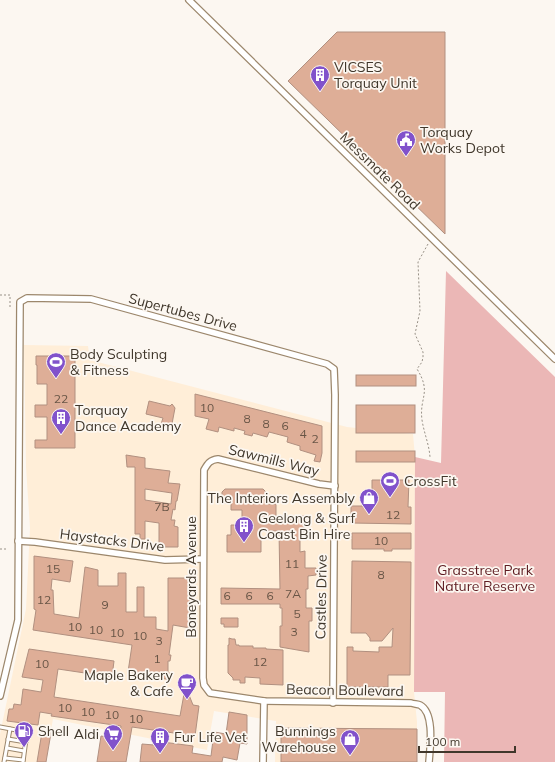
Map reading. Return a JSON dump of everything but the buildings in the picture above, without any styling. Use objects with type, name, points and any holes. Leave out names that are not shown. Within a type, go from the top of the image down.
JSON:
[{"type":"street","name":"Messmate Road","points":[[189,0],[555,359]]},
{"type":"street","name":"Supertubes Drive","points":[[18,541],[20,302],[27,298],[91,299],[327,364],[334,369],[334,372]]},
{"type":"street","name":"Castles Drive","points":[[333,703],[334,372]]},
{"type":"street","name":"Sawmills Way","points":[[209,461],[218,459],[320,484],[334,486]]},
{"type":"street","name":"Boneyards Avenue","points":[[209,461],[204,470],[203,678],[204,685],[210,692]]},
{"type":"street","name":"Haystacks Drive","points":[[18,541],[165,560],[204,559]]},
{"type":"street","points":[[0,696],[18,620],[18,541]]},
{"type":"street","name":"Beacon Boulevard","points":[[210,692],[264,701],[411,703],[420,705],[426,711],[429,719],[429,762]]},
{"type":"street","points":[[263,762],[264,701]]},
{"type":"lane","points":[[0,727],[27,732],[23,761],[5,760],[10,729]]},
{"type":"lane","points":[[8,739],[26,742]]},
{"type":"lane","points":[[7,748],[24,751]]},
{"type":"path","points":[[430,457],[422,418],[425,384],[417,369],[422,362],[423,352],[415,334],[420,311],[418,262],[427,244],[432,239]]},
{"type":"path","points":[[0,295],[10,295],[10,308]]},
{"type":"path","points":[[0,549],[8,549]]},
{"type":"shaded area","points":[[24,345],[88,346],[90,360],[347,427],[413,434],[415,457],[414,692],[417,722],[417,762],[275,762],[276,721],[214,711],[207,750],[53,719],[45,762],[0,762],[0,734],[26,609],[30,528],[26,467]]},
{"type":"green space","name":"Grasstree Park Nature Reserve","points":[[446,271],[555,377],[555,762],[444,762],[445,692],[414,692],[415,457],[441,463]]},
{"type":"place","name":"VICSES Torquay Unit","points":[[320,92]]},
{"type":"place","name":"Torquay Works Depot","points":[[406,157]]},
{"type":"place","name":"Body Sculpting & Fitness","points":[[56,379]]},
{"type":"place","name":"Torquay Dance Academy","points":[[61,435]]},
{"type":"place","name":"CrossFit","points":[[390,498]]},
{"type":"place","name":"The Interiors Assembly","points":[[369,515]]},
{"type":"place","name":"Geelong & Surf Coast Bin Hire","points":[[244,543]]},
{"type":"place","name":"Maple Bakery & Cafe","points":[[187,700]]},
{"type":"place","name":"Shell","points":[[24,748]]},
{"type":"place","name":"Aldi","points":[[113,751]]},
{"type":"place","name":"Fur Life Vet","points":[[160,754]]},
{"type":"place","name":"Bunnings Warehouse","points":[[350,756]]}]
